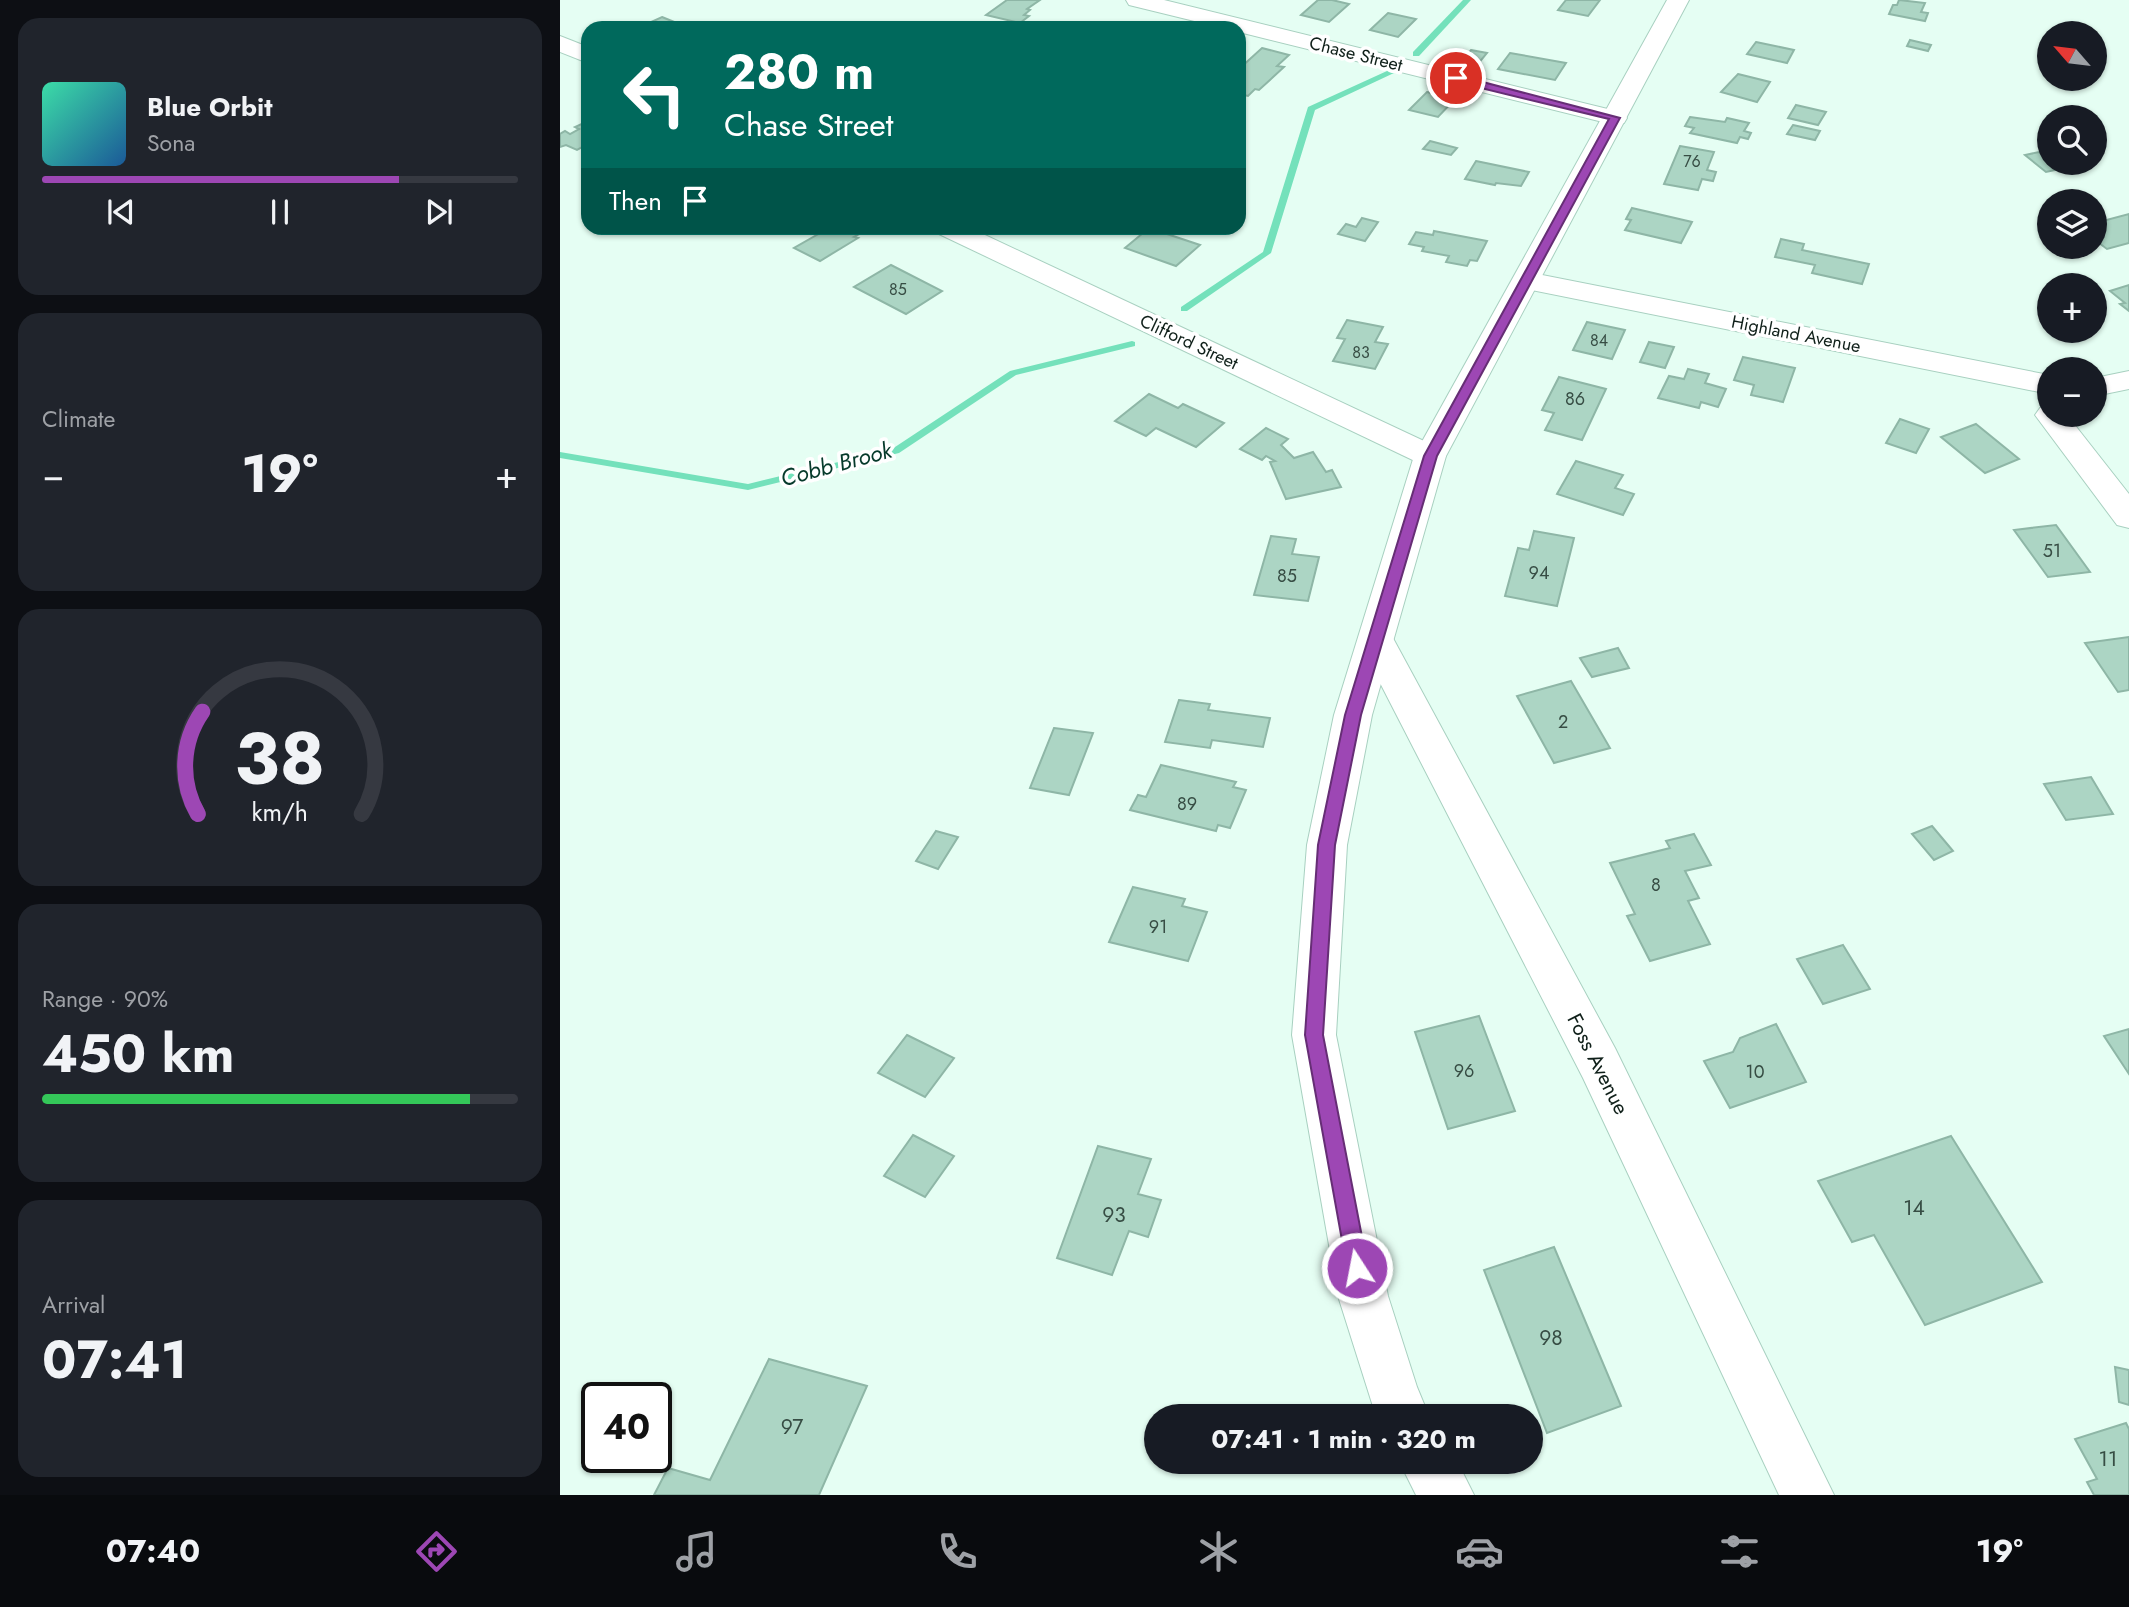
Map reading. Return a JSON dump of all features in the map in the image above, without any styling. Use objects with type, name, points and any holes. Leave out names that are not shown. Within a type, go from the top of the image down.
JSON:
[{"type":"street","name":"Chase Street","points":[[1137,0],[1222,21]]},
{"type":"street","points":[[1397,1404],[1363,1296],[1314,1035],[1326,845],[1353,715],[1430,456],[1678,0]]},
{"type":"street","name":"Chase Street","points":[[1246,27],[1615,118]]},
{"type":"street","points":[[560,43],[581,53]]},
{"type":"street","name":"Clifford Street","points":[[963,235],[1430,456]]},
{"type":"street","name":"Highland Avenue","points":[[1527,281],[2037,382]]},
{"type":"street","points":[[2107,385],[2129,380]]},
{"type":"street","name":"Highland Avenue","points":[[2060,427],[2129,517]]},
{"type":"street","name":"Foss Avenue","points":[[1376,640],[1599,1063],[1807,1495]]},
{"type":"building","points":[[1007,0],[1040,0],[1027,9],[1030,10],[1024,15],[1029,16],[1023,21],[986,15]]},
{"type":"building","points":[[1318,0],[1349,4],[1329,22],[1301,15]]},
{"type":"building","points":[[1566,0],[1600,0],[1588,16],[1558,10]]},
{"type":"building","points":[[1899,0],[1925,3],[1921,12],[1928,13],[1925,21],[1889,14]]},
{"type":"building","points":[[1388,13],[1416,19],[1398,37],[1370,30]]},
{"type":"building","points":[[662,17],[672,21],[653,21]]},
{"type":"building","points":[[1910,40],[1931,45],[1928,51],[1907,46]]},
{"type":"building","points":[[1756,42],[1794,50],[1787,63],[1747,54]]},
{"type":"building","points":[[1262,48],[1289,55],[1277,66],[1284,67],[1259,90],[1255,89],[1248,96],[1246,63]]},
{"type":"building","points":[[1471,50],[1487,53],[1478,64],[1462,61]]},
{"type":"building","points":[[1510,53],[1566,63],[1555,80],[1498,69]]},
{"type":"building","points":[[1738,74],[1770,82],[1757,102],[1721,92]]},
{"type":"building","points":[[1427,92],[1455,99],[1438,117],[1409,110]]},
{"type":"building","points":[[1796,105],[1826,112],[1818,125],[1788,118]]},
{"type":"building","points":[[1690,117],[1725,122],[1727,118],[1749,123],[1744,131],[1751,133],[1748,139],[1740,137],[1737,143],[1690,133],[1694,128],[1685,126]]},
{"type":"building","points":[[581,124],[581,148],[577,150],[566,145],[560,147],[560,134],[565,131],[570,134],[579,129],[575,127]]},
{"type":"building","points":[[1793,125],[1820,131],[1815,140],[1787,134]]},
{"type":"building","points":[[1430,141],[1457,148],[1451,155],[1423,149]]},
{"type":"building","points":[[1680,146],[1714,152],[1707,170],[1716,172],[1713,181],[1702,179],[1698,190],[1664,184]]},
{"type":"building","points":[[2037,152],[2037,165],[2025,155]]},
{"type":"building","points":[[1476,161],[1529,172],[1521,186],[1495,185],[1465,179]]},
{"type":"building","points":[[1632,208],[1692,222],[1681,243],[1625,230],[1631,220],[1626,219]]},
{"type":"building","points":[[2129,214],[2129,243],[2107,249],[2107,220]]},
{"type":"building","points":[[1362,218],[1378,222],[1365,241],[1338,234],[1346,224],[1356,227]]},
{"type":"building","points":[[1434,231],[1487,241],[1477,261],[1470,260],[1467,266],[1446,262],[1449,256],[1422,251],[1424,247],[1409,244],[1416,232],[1433,235]]},
{"type":"building","points":[[817,235],[858,235],[854,237],[858,238],[820,261],[794,248]]},
{"type":"building","points":[[1141,235],[1170,235],[1200,245],[1176,266],[1125,248]]},
{"type":"building","points":[[1781,239],[1804,244],[1802,250],[1869,264],[1862,284],[1812,273],[1815,265],[1775,257]]},
{"type":"building","points":[[891,265],[942,291],[906,314],[854,287]]},
{"type":"building","points":[[2129,285],[2129,311],[2120,304],[2125,303],[2110,291]]},
{"type":"building","points":[[1347,320],[1383,327],[1375,342],[1388,344],[1375,369],[1333,361],[1345,339],[1337,338]]},
{"type":"building","points":[[1587,322],[1625,330],[1612,359],[1573,350]]},
{"type":"building","points":[[1649,342],[1674,347],[1665,368],[1640,362]]},
{"type":"building","points":[[1743,357],[1795,368],[1783,402],[1751,395],[1754,385],[1734,380]]},
{"type":"building","points":[[1688,369],[1709,374],[1705,383],[1726,389],[1718,407],[1701,402],[1699,408],[1658,398],[1669,376],[1684,379]]},
{"type":"building","points":[[1559,377],[1606,389],[1582,440],[1545,430],[1554,413],[1542,410]]},
{"type":"building","points":[[1149,394],[1178,408],[1183,404],[1224,423],[1196,447],[1156,428],[1146,436],[1115,421]]},
{"type":"building","points":[[1900,419],[1929,429],[1916,453],[1886,443]]},
{"type":"building","points":[[1976,424],[2019,459],[1985,473],[1941,437]]},
{"type":"building","points":[[1266,428],[1288,439],[1281,445],[1294,458],[1313,452],[1326,472],[1332,470],[1341,487],[1286,499],[1270,462],[1275,461],[1266,456],[1262,460],[1240,449]]},
{"type":"building","points":[[1576,461],[1623,475],[1615,488],[1634,494],[1623,515],[1557,494]]},
{"type":"building","points":[[2056,525],[2090,572],[2048,577],[2014,530]]},
{"type":"building","points":[[1534,531],[1574,538],[1557,606],[1505,596],[1518,548],[1529,550]]},
{"type":"building","points":[[1271,536],[1296,539],[1292,554],[1319,557],[1308,601],[1254,595]]},
{"type":"building","points":[[2129,637],[2129,690],[2118,692],[2085,643]]},
{"type":"building","points":[[1618,648],[1629,668],[1592,677],[1580,658]]},
{"type":"building","points":[[1571,681],[1610,748],[1554,763],[1517,696]]},
{"type":"building","points":[[1179,700],[1210,704],[1208,710],[1270,718],[1263,747],[1212,740],[1210,748],[1165,742]]},
{"type":"building","points":[[1054,728],[1093,733],[1069,795],[1030,788]]},
{"type":"building","points":[[1161,765],[1236,782],[1233,787],[1246,790],[1230,828],[1218,825],[1216,831],[1130,810],[1138,795],[1146,797]]},
{"type":"building","points":[[2091,777],[2113,814],[2066,820],[2044,784]]},
{"type":"building","points":[[1932,826],[1953,851],[1934,860],[1912,834]]},
{"type":"building","points":[[936,831],[958,837],[938,869],[916,861]]},
{"type":"building","points":[[1694,834],[1711,865],[1685,871],[1699,898],[1688,901],[1710,944],[1650,961],[1627,916],[1635,914],[1610,863],[1670,848],[1666,841]]},
{"type":"building","points":[[1133,887],[1185,899],[1182,906],[1207,912],[1188,961],[1109,942]]},
{"type":"building","points":[[1843,945],[1870,989],[1823,1004],[1797,959]]},
{"type":"building","points":[[1479,1016],[1515,1111],[1448,1129],[1415,1032]]},
{"type":"building","points":[[1776,1024],[1806,1082],[1730,1108],[1704,1061],[1733,1052],[1740,1038]]},
{"type":"building","points":[[2129,1029],[2129,1074],[2104,1036]]},
{"type":"building","points":[[907,1035],[954,1058],[925,1097],[878,1073]]},
{"type":"building","points":[[913,1135],[954,1156],[925,1197],[884,1176]]},
{"type":"building","points":[[1951,1136],[2042,1282],[1925,1325],[1874,1235],[1852,1242],[1818,1181]]},
{"type":"building","points":[[1098,1146],[1151,1159],[1138,1194],[1161,1200],[1148,1237],[1129,1231],[1112,1275],[1057,1258]]},
{"type":"building","points":[[1554,1247],[1621,1406],[1547,1433],[1543,1423],[1543,1404],[1536,1404],[1484,1270]]},
{"type":"building","points":[[769,1359],[867,1386],[819,1495],[654,1495],[665,1473],[672,1473],[672,1469],[710,1480]]},
{"type":"building","points":[[2115,1367],[2129,1370],[2129,1405],[2119,1402]]},
{"type":"building","points":[[2126,1423],[2129,1429],[2129,1495],[2094,1495],[2087,1482],[2097,1479],[2075,1439]]},
{"type":"waterway","name":"Cobb Brook","points":[[1416,54],[1467,0]]},
{"type":"waterway","name":"Cobb Brook","points":[[1184,309],[1267,253],[1311,109],[1390,73]]},
{"type":"waterway","name":"Cobb Brook","points":[[560,455],[748,487],[895,451],[1013,373],[1132,344]]},
{"type":"route","points":[[1357,1268],[1314,1035],[1326,845],[1353,715],[1430,456],[1615,118],[1456,78]]}]
